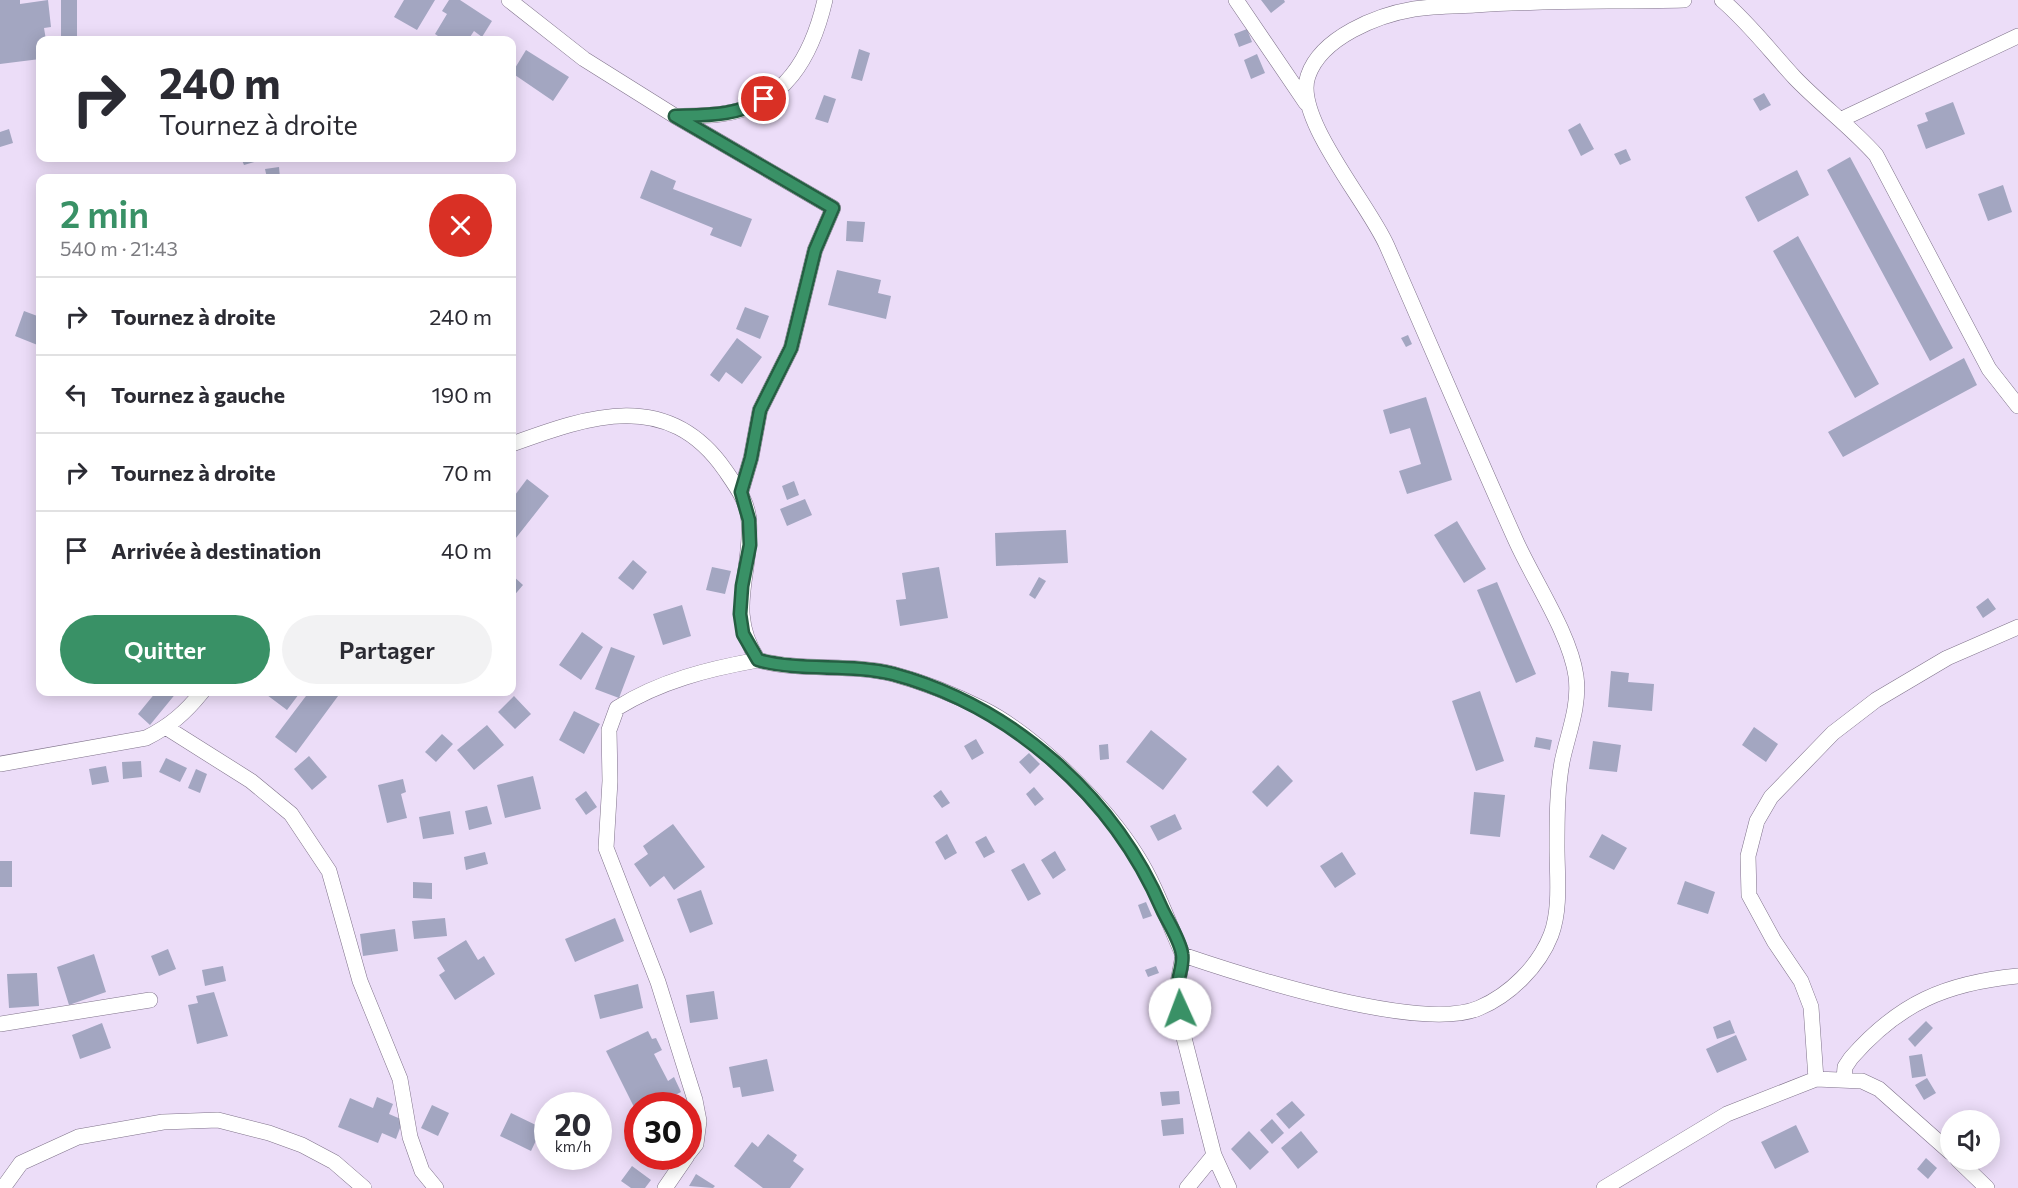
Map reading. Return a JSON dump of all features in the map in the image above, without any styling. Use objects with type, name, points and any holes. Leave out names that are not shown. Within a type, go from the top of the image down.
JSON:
[{"type":"street","points":[[509,0],[584,60],[833,208],[815,250],[791,348],[760,410],[751,458],[741,492]]},
{"type":"street","points":[[675,116],[723,114],[753,106],[774,92],[793,75],[806,57],[817,35],[825,0]]},
{"type":"street","points":[[1183,955],[1241,974],[1352,1002],[1403,1012],[1445,1014],[1477,1009],[1506,991],[1533,966],[1552,933],[1557,901],[1557,797],[1563,758],[1578,695],[1575,671],[1557,622],[1479,460],[1382,234],[1315,125],[1306,103],[1236,0]]},
{"type":"street","points":[[1306,103],[1307,77],[1321,54],[1340,38],[1369,24],[1414,9],[1520,2],[1684,0]]},
{"type":"street","points":[[1722,0],[1739,15],[1797,80],[1842,119],[1876,155],[1989,369],[2018,406]]},
{"type":"street","points":[[1842,119],[2018,36]]},
{"type":"street","points":[[516,443],[597,416],[634,416],[671,424],[691,435],[720,462],[741,492],[749,520],[750,545],[742,586],[740,614],[743,634],[758,660]]},
{"type":"street","points":[[1816,1079],[1811,1007],[1801,981],[1774,941],[1749,895],[1748,856],[1757,821],[1771,797],[1833,733],[1876,700],[1947,658],[2018,627]]},
{"type":"street","points":[[692,1092],[658,982],[606,848],[610,782],[609,730],[617,708],[653,689],[684,677],[758,660],[777,665],[891,674],[983,709],[1012,727],[1082,789],[1124,837],[1150,880],[1183,955],[1178,987],[1182,1030],[1214,1155],[1229,1188]]},
{"type":"street","points":[[0,764],[146,738],[167,728],[185,713],[199,696]]},
{"type":"street","points":[[167,728],[251,782],[291,814],[329,871],[360,981],[399,1079],[410,1137],[422,1171],[436,1188]]},
{"type":"street","points":[[1844,1079],[1845,1067],[1851,1058],[1905,1008],[1947,989],[1988,979],[2018,976]]},
{"type":"street","points":[[0,1024],[150,1000]]},
{"type":"street","points":[[1604,1188],[1727,1114],[1816,1079],[1862,1081],[1880,1089],[1940,1143]]},
{"type":"street","points":[[3,1188],[21,1163],[78,1137],[163,1122],[218,1120],[269,1133],[302,1145],[334,1162],[364,1188]]},
{"type":"street","points":[[1187,1188],[1214,1155]]},
{"type":"street","points":[[665,1188],[678,1170]]},
{"type":"street","points":[[1968,1170],[1987,1188]]},
{"type":"building","points":[[0,0],[20,0],[20,4],[48,0],[51,27],[44,28],[45,36],[36,36],[36,60],[0,64]]},
{"type":"building","points":[[61,0],[77,0],[77,36],[61,36]]},
{"type":"building","points":[[404,0],[435,0],[417,30],[394,17]]},
{"type":"building","points":[[449,0],[460,0],[492,21],[483,36],[474,31],[471,36],[438,36],[435,34],[447,14],[442,11]]},
{"type":"building","points":[[1261,0],[1284,0],[1285,2],[1271,13]]},
{"type":"building","points":[[1247,29],[1252,42],[1239,47],[1234,34]]},
{"type":"building","points":[[859,49],[870,53],[862,81],[851,78]]},
{"type":"building","points":[[526,50],[569,77],[553,101],[516,76],[516,66]]},
{"type":"building","points":[[1257,54],[1265,73],[1251,79],[1244,60]]},
{"type":"building","points":[[1764,93],[1771,105],[1760,111],[1753,99]]},
{"type":"building","points":[[824,95],[836,99],[828,123],[815,119]]},
{"type":"building","points":[[1953,102],[1965,134],[1926,149],[1917,125],[1928,121],[1925,113]]},
{"type":"building","points":[[1580,123],[1594,149],[1581,156],[1568,130]]},
{"type":"building","points":[[9,129],[13,143],[0,147],[0,132]]},
{"type":"building","points":[[1626,149],[1631,160],[1620,165],[1614,154]]},
{"type":"building","points":[[1850,157],[1953,348],[1930,361],[1827,170]]},
{"type":"building","points":[[279,167],[280,174],[266,174],[265,169]]},
{"type":"building","points":[[651,170],[676,181],[673,189],[752,219],[741,247],[710,235],[713,228],[640,198]]},
{"type":"building","points":[[1797,170],[1809,195],[1758,222],[1745,197]]},
{"type":"building","points":[[2003,185],[2012,212],[1988,221],[1978,194]]},
{"type":"building","points":[[847,221],[865,222],[863,242],[846,241]]},
{"type":"building","points":[[1798,236],[1879,384],[1855,398],[1773,251]]},
{"type":"building","points":[[837,270],[881,280],[878,293],[891,296],[886,319],[828,305]]},
{"type":"building","points":[[745,307],[769,316],[760,339],[736,329]]},
{"type":"building","points":[[24,311],[36,316],[36,344],[15,336]]},
{"type":"building","points":[[1408,335],[1412,344],[1406,347],[1401,338]]},
{"type":"building","points":[[737,338],[762,357],[742,384],[726,372],[719,382],[710,375]]},
{"type":"building","points":[[1964,358],[1977,385],[1843,457],[1828,432]]},
{"type":"building","points":[[1426,397],[1452,480],[1407,494],[1399,471],[1421,464],[1410,428],[1390,434],[1383,410]]},
{"type":"building","points":[[527,479],[549,496],[516,538],[516,494]]},
{"type":"building","points":[[794,481],[799,495],[787,500],[782,486]]},
{"type":"building","points":[[805,499],[812,515],[787,526],[780,509]]},
{"type":"building","points":[[1457,521],[1486,569],[1464,583],[1434,535]]},
{"type":"building","points":[[1066,530],[1068,563],[996,566],[995,533]]},
{"type":"building","points":[[633,560],[647,572],[633,590],[618,578]]},
{"type":"building","points":[[712,567],[731,571],[725,594],[706,590]]},
{"type":"building","points":[[939,567],[948,618],[900,626],[896,600],[906,599],[902,573]]},
{"type":"building","points":[[1039,577],[1046,581],[1035,599],[1029,595]]},
{"type":"building","points":[[516,579],[523,585],[516,593]]},
{"type":"building","points":[[1497,582],[1536,674],[1516,683],[1477,590]]},
{"type":"building","points":[[1988,598],[1996,609],[1983,618],[1976,607]]},
{"type":"building","points":[[682,605],[691,636],[663,645],[653,614]]},
{"type":"building","points":[[582,632],[603,647],[581,680],[559,665]]},
{"type":"building","points":[[611,647],[635,656],[619,698],[595,689]]},
{"type":"building","points":[[1611,671],[1629,673],[1628,682],[1654,684],[1652,711],[1608,707]]},
{"type":"building","points":[[1480,691],[1504,761],[1476,771],[1452,701]]},
{"type":"building","points":[[153,696],[174,696],[150,725],[138,714]]},
{"type":"building","points":[[268,696],[298,696],[287,710]]},
{"type":"building","points":[[306,696],[338,696],[296,753],[275,737]]},
{"type":"building","points":[[514,696],[531,714],[515,729],[498,712]]},
{"type":"building","points":[[574,711],[600,724],[584,754],[559,740]]},
{"type":"building","points":[[487,725],[504,745],[474,770],[457,750]]},
{"type":"building","points":[[1754,727],[1778,744],[1766,762],[1742,745]]},
{"type":"building","points":[[1151,730],[1187,759],[1163,790],[1126,762]]},
{"type":"building","points":[[442,734],[453,744],[436,762],[425,752]]},
{"type":"building","points":[[1536,737],[1552,740],[1550,750],[1534,747]]},
{"type":"building","points":[[976,739],[984,753],[972,760],[964,746]]},
{"type":"building","points":[[1593,741],[1621,745],[1617,772],[1589,769]]},
{"type":"building","points":[[1108,744],[1109,759],[1100,760],[1099,745]]},
{"type":"building","points":[[1029,753],[1040,764],[1030,774],[1019,762]]},
{"type":"building","points":[[309,756],[327,777],[312,790],[294,769]]},
{"type":"building","points":[[166,758],[187,768],[180,782],[159,772]]},
{"type":"building","points":[[141,761],[142,777],[123,779],[122,762]]},
{"type":"building","points":[[1278,765],[1293,781],[1267,807],[1252,792]]},
{"type":"building","points":[[106,766],[109,782],[92,785],[89,769]]},
{"type":"building","points":[[196,769],[207,774],[200,793],[188,788]]},
{"type":"building","points":[[533,776],[541,809],[505,818],[497,785]]},
{"type":"building","points":[[403,779],[406,792],[401,794],[407,818],[387,823],[378,785]]},
{"type":"building","points":[[1034,787],[1044,799],[1035,806],[1026,794]]},
{"type":"building","points":[[941,790],[950,803],[942,808],[933,796]]},
{"type":"building","points":[[586,791],[597,807],[586,815],[575,799]]},
{"type":"building","points":[[1474,792],[1505,795],[1500,837],[1470,834]]},
{"type":"building","points":[[487,806],[492,824],[469,830],[465,811]]},
{"type":"building","points":[[450,811],[454,834],[423,839],[419,817]]},
{"type":"building","points":[[1175,814],[1182,829],[1158,841],[1150,826]]},
{"type":"building","points":[[673,824],[705,867],[674,890],[664,876],[650,887],[634,864],[648,854],[643,846]]},
{"type":"building","points":[[947,834],[957,853],[945,860],[935,842]]},
{"type":"building","points":[[1602,834],[1627,848],[1614,870],[1589,857]]},
{"type":"building","points":[[986,836],[995,852],[984,858],[975,842]]},
{"type":"building","points":[[1055,851],[1066,870],[1053,879],[1041,860]]},
{"type":"building","points":[[485,852],[488,864],[466,870],[464,857]]},
{"type":"building","points":[[1342,852],[1356,874],[1335,888],[1320,866]]},
{"type":"building","points":[[0,861],[12,861],[12,887],[0,887]]},
{"type":"building","points":[[1024,863],[1041,894],[1028,901],[1011,870]]},
{"type":"building","points":[[1685,881],[1715,892],[1708,914],[1677,904]]},
{"type":"building","points":[[413,882],[432,883],[432,899],[413,898]]},
{"type":"building","points":[[701,890],[713,924],[690,933],[677,899]]},
{"type":"building","points":[[1146,902],[1152,916],[1143,919],[1138,905]]},
{"type":"building","points":[[445,918],[447,936],[414,939],[412,921]]},
{"type":"building","points":[[615,918],[624,941],[575,962],[565,939]]},
{"type":"building","points":[[395,929],[398,951],[363,956],[360,934]]},
{"type":"building","points":[[466,940],[478,960],[484,956],[495,974],[455,1000],[439,975],[445,971],[437,958]]},
{"type":"building","points":[[168,949],[176,969],[159,976],[151,956]]},
{"type":"building","points":[[94,954],[106,992],[69,1005],[57,967]]},
{"type":"building","points":[[223,966],[226,981],[205,986],[202,970]]},
{"type":"building","points":[[1156,966],[1159,973],[1148,977],[1145,970]]},
{"type":"building","points":[[37,973],[39,1006],[9,1008],[7,974]]},
{"type":"building","points":[[638,984],[643,1008],[600,1019],[594,995]]},
{"type":"building","points":[[714,991],[718,1019],[690,1023],[686,995]]},
{"type":"building","points":[[214,992],[228,1036],[197,1044],[188,1005],[198,1003],[196,996]]},
{"type":"building","points":[[1730,1020],[1735,1033],[1717,1039],[1713,1027]]},
{"type":"building","points":[[1926,1021],[1933,1028],[1915,1047],[1908,1039]]},
{"type":"building","points":[[102,1023],[111,1048],[80,1059],[72,1035]]},
{"type":"building","points":[[648,1031],[652,1039],[656,1038],[662,1050],[654,1054],[668,1081],[674,1077],[681,1092],[626,1092],[606,1051]]},
{"type":"building","points":[[1736,1035],[1747,1060],[1717,1073],[1706,1049]]},
{"type":"building","points":[[1922,1054],[1926,1076],[1912,1078],[1909,1056]]},
{"type":"building","points":[[767,1059],[774,1091],[742,1097],[740,1087],[733,1088],[729,1067]]},
{"type":"building","points":[[1927,1078],[1936,1093],[1924,1100],[1915,1085]]},
{"type":"building","points":[[1179,1091],[1180,1104],[1162,1106],[1160,1092]]},
{"type":"building","points":[[377,1097],[393,1104],[389,1114],[403,1120],[396,1139],[382,1133],[378,1143],[338,1127],[350,1098],[373,1108]]},
{"type":"building","points":[[1292,1101],[1305,1115],[1289,1129],[1276,1114]]},
{"type":"building","points":[[432,1105],[449,1113],[438,1136],[421,1128]]},
{"type":"building","points":[[511,1113],[534,1124],[534,1145],[531,1151],[500,1136]]},
{"type":"building","points":[[1183,1118],[1184,1134],[1163,1136],[1161,1120]]},
{"type":"building","points":[[1272,1119],[1284,1133],[1272,1144],[1260,1130]]},
{"type":"building","points":[[1796,1125],[1809,1152],[1775,1169],[1761,1142]]},
{"type":"building","points":[[1249,1131],[1269,1152],[1250,1170],[1231,1149]]},
{"type":"building","points":[[1301,1131],[1318,1152],[1298,1169],[1281,1148]]},
{"type":"building","points":[[768,1134],[797,1155],[793,1161],[804,1169],[790,1188],[763,1188],[734,1166],[752,1142],[758,1147]]},
{"type":"building","points":[[1926,1158],[1937,1168],[1928,1179],[1917,1169]]},
{"type":"building","points":[[629,1170],[637,1170],[651,1180],[645,1188],[631,1188],[621,1181]]},
{"type":"building","points":[[696,1174],[715,1186],[713,1188],[689,1186]]},
{"type":"route","points":[[764,99],[753,106],[723,114],[675,116],[833,208],[815,250],[791,348],[760,410],[751,458],[741,492],[749,520],[750,545],[742,586],[740,614],[743,634],[758,660],[777,665],[891,674],[920,683],[983,709],[1012,727],[1047,757],[1095,802],[1124,837],[1150,880],[1183,955],[1178,987],[1180,1009]]}]
